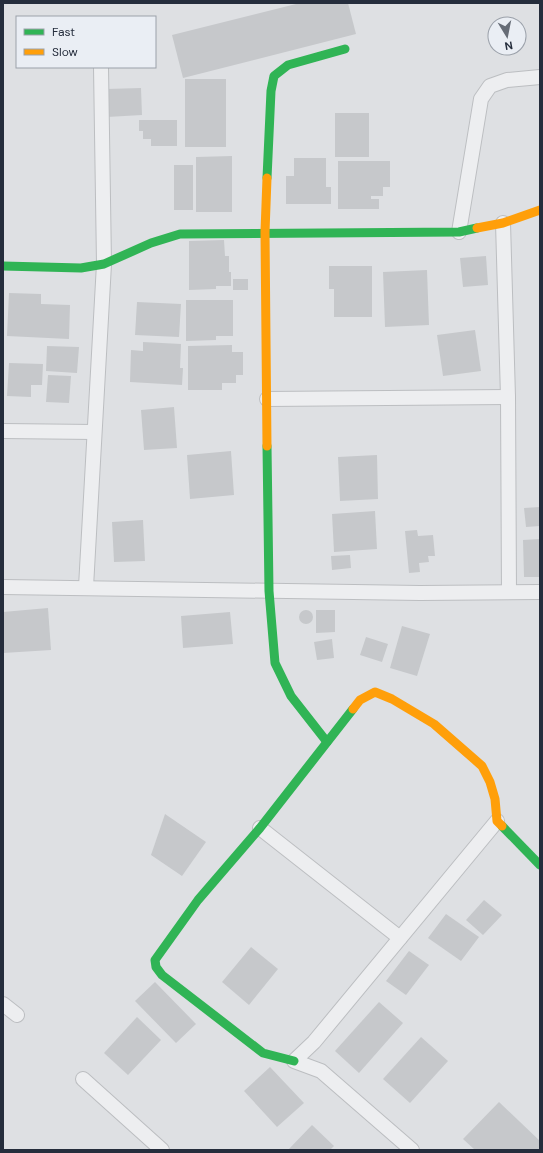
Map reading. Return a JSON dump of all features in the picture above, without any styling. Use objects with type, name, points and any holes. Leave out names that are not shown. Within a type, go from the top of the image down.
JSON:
[{"type":"street","points":[[327,742],[291,696],[275,663],[269,591],[265,232],[271,91],[274,76],[288,65],[345,49]]},
{"type":"street","points":[[86,588],[104,264],[101,68]]},
{"type":"street","points":[[459,232],[481,99],[490,86],[507,80],[540,77]]},
{"type":"street","points":[[3,266],[81,268],[104,264],[150,242],[180,234],[265,232],[459,232],[503,223],[540,210]]},
{"type":"street","points":[[503,223],[508,397],[509,592]]},
{"type":"street","points":[[267,399],[508,397]]},
{"type":"street","points":[[3,431],[94,432]]},
{"type":"street","points":[[3,587],[420,593],[540,592]]},
{"type":"street","points":[[412,1150],[321,1071],[294,1061],[263,1053],[162,975],[155,964],[155,960],[198,900],[260,828],[360,700],[375,692],[392,698],[434,724],[482,766],[490,782],[495,799],[497,821],[540,865]]},
{"type":"street","points":[[294,1061],[314,1042],[497,821]]},
{"type":"street","points":[[260,828],[400,938]]},
{"type":"street","points":[[3,1004],[17,1015]]},
{"type":"street","points":[[83,1079],[162,1150]]},
{"type":"building","points":[[300,3],[348,3],[356,34],[183,78],[172,35]]},
{"type":"building","points":[[185,79],[226,79],[226,147],[185,147]]},
{"type":"building","points":[[141,88],[142,115],[107,117],[106,89]]},
{"type":"building","points":[[335,113],[369,113],[369,157],[335,157]]},
{"type":"building","points":[[139,120],[177,120],[177,146],[151,146],[151,139],[143,139],[143,131],[139,131]]},
{"type":"building","points":[[232,156],[232,212],[196,212],[196,157]]},
{"type":"building","points":[[294,158],[326,158],[326,187],[331,187],[331,204],[286,204],[286,176],[294,176]]},
{"type":"building","points":[[338,161],[390,161],[390,187],[383,187],[383,196],[371,196],[371,199],[379,199],[379,209],[338,209]]},
{"type":"building","points":[[174,165],[193,165],[193,210],[174,210]]},
{"type":"building","points":[[224,240],[225,256],[229,256],[231,286],[216,286],[216,289],[189,290],[189,241]]},
{"type":"building","points":[[486,256],[488,285],[463,287],[460,258]]},
{"type":"building","points":[[329,266],[372,266],[372,317],[334,317],[334,289],[329,289]]},
{"type":"building","points":[[427,270],[429,325],[385,327],[383,272]]},
{"type":"building","points":[[233,279],[248,279],[248,290],[233,290]]},
{"type":"building","points":[[9,293],[41,294],[41,304],[70,305],[69,339],[7,336]]},
{"type":"building","points":[[186,300],[233,300],[233,336],[216,336],[216,340],[186,341]]},
{"type":"building","points":[[137,302],[181,304],[179,337],[135,335]]},
{"type":"building","points":[[475,330],[481,371],[443,376],[437,335]]},
{"type":"building","points":[[143,342],[181,344],[180,368],[183,368],[182,385],[130,382],[131,350],[143,351]]},
{"type":"building","points":[[232,345],[232,352],[243,352],[243,375],[236,375],[236,383],[222,383],[222,390],[188,390],[188,346]]},
{"type":"building","points":[[47,346],[79,347],[77,373],[46,371]]},
{"type":"building","points":[[9,363],[43,364],[42,385],[31,385],[31,397],[7,396]]},
{"type":"building","points":[[48,375],[71,376],[69,403],[46,402]]},
{"type":"building","points":[[174,407],[177,448],[144,450],[141,410]]},
{"type":"building","points":[[231,451],[234,495],[190,499],[187,455]]},
{"type":"building","points":[[377,455],[378,499],[340,501],[338,457]]},
{"type":"building","points":[[540,507],[540,526],[526,527],[524,508]]},
{"type":"building","points":[[375,511],[377,549],[334,552],[332,514]]},
{"type":"building","points":[[143,520],[145,561],[114,562],[112,522]]},
{"type":"building","points":[[417,530],[418,536],[433,535],[435,556],[428,556],[429,562],[419,563],[420,572],[409,573],[405,531]]},
{"type":"building","points":[[540,539],[540,577],[524,577],[523,540]]},
{"type":"building","points":[[350,555],[351,568],[332,570],[331,556]]},
{"type":"building","points":[[48,608],[51,650],[3,653],[3,612]]},
{"type":"building","points":[[303,610],[309,610],[313,614],[313,620],[309,624],[303,624],[299,620],[299,614]]},
{"type":"building","points":[[316,610],[335,610],[335,632],[316,633]]},
{"type":"building","points":[[230,612],[233,644],[183,648],[181,616]]},
{"type":"building","points":[[402,626],[430,634],[417,676],[390,668]]},
{"type":"building","points":[[366,637],[388,644],[382,662],[360,655]]},
{"type":"building","points":[[332,639],[334,658],[317,660],[314,642]]},
{"type":"building","points":[[165,814],[206,842],[182,876],[151,855]]},
{"type":"building","points":[[484,900],[502,915],[483,935],[466,920]]},
{"type":"building","points":[[446,914],[479,937],[461,961],[428,938]]},
{"type":"building","points":[[251,947],[278,969],[249,1005],[222,982]]},
{"type":"building","points":[[409,951],[429,965],[406,995],[386,981]]},
{"type":"building","points":[[155,982],[196,1024],[176,1043],[135,1001]]},
{"type":"building","points":[[379,1002],[403,1023],[359,1073],[335,1051]]},
{"type":"building","points":[[137,1017],[161,1040],[128,1075],[104,1053]]},
{"type":"building","points":[[421,1037],[448,1061],[410,1103],[383,1079]]},
{"type":"building","points":[[270,1067],[304,1103],[277,1127],[244,1091]]},
{"type":"building","points":[[499,1102],[540,1141],[540,1150],[475,1150],[463,1139]]},
{"type":"building","points":[[312,1125],[334,1146],[330,1150],[288,1150]]},
{"type":"traffic: fast","points":[[267,178],[271,91],[274,76],[288,65],[345,49]]},
{"type":"traffic: fast","points":[[3,266],[81,268],[104,264],[151,243],[180,234],[459,232],[477,228]]},
{"type":"traffic: fast","points":[[267,446],[269,591],[275,663],[291,696],[327,742]]},
{"type":"traffic: fast","points":[[294,1061],[263,1053],[162,975],[156,967],[155,960],[198,900],[260,828],[353,709]]},
{"type":"traffic: fast","points":[[502,826],[540,865]]},
{"type":"traffic: slow","points":[[267,178],[265,232],[267,446]]},
{"type":"traffic: slow","points":[[477,228],[503,223],[540,210]]},
{"type":"traffic: slow","points":[[353,709],[360,700],[375,692],[392,699],[434,724],[482,766],[490,782],[495,799],[497,821],[502,826]]}]
